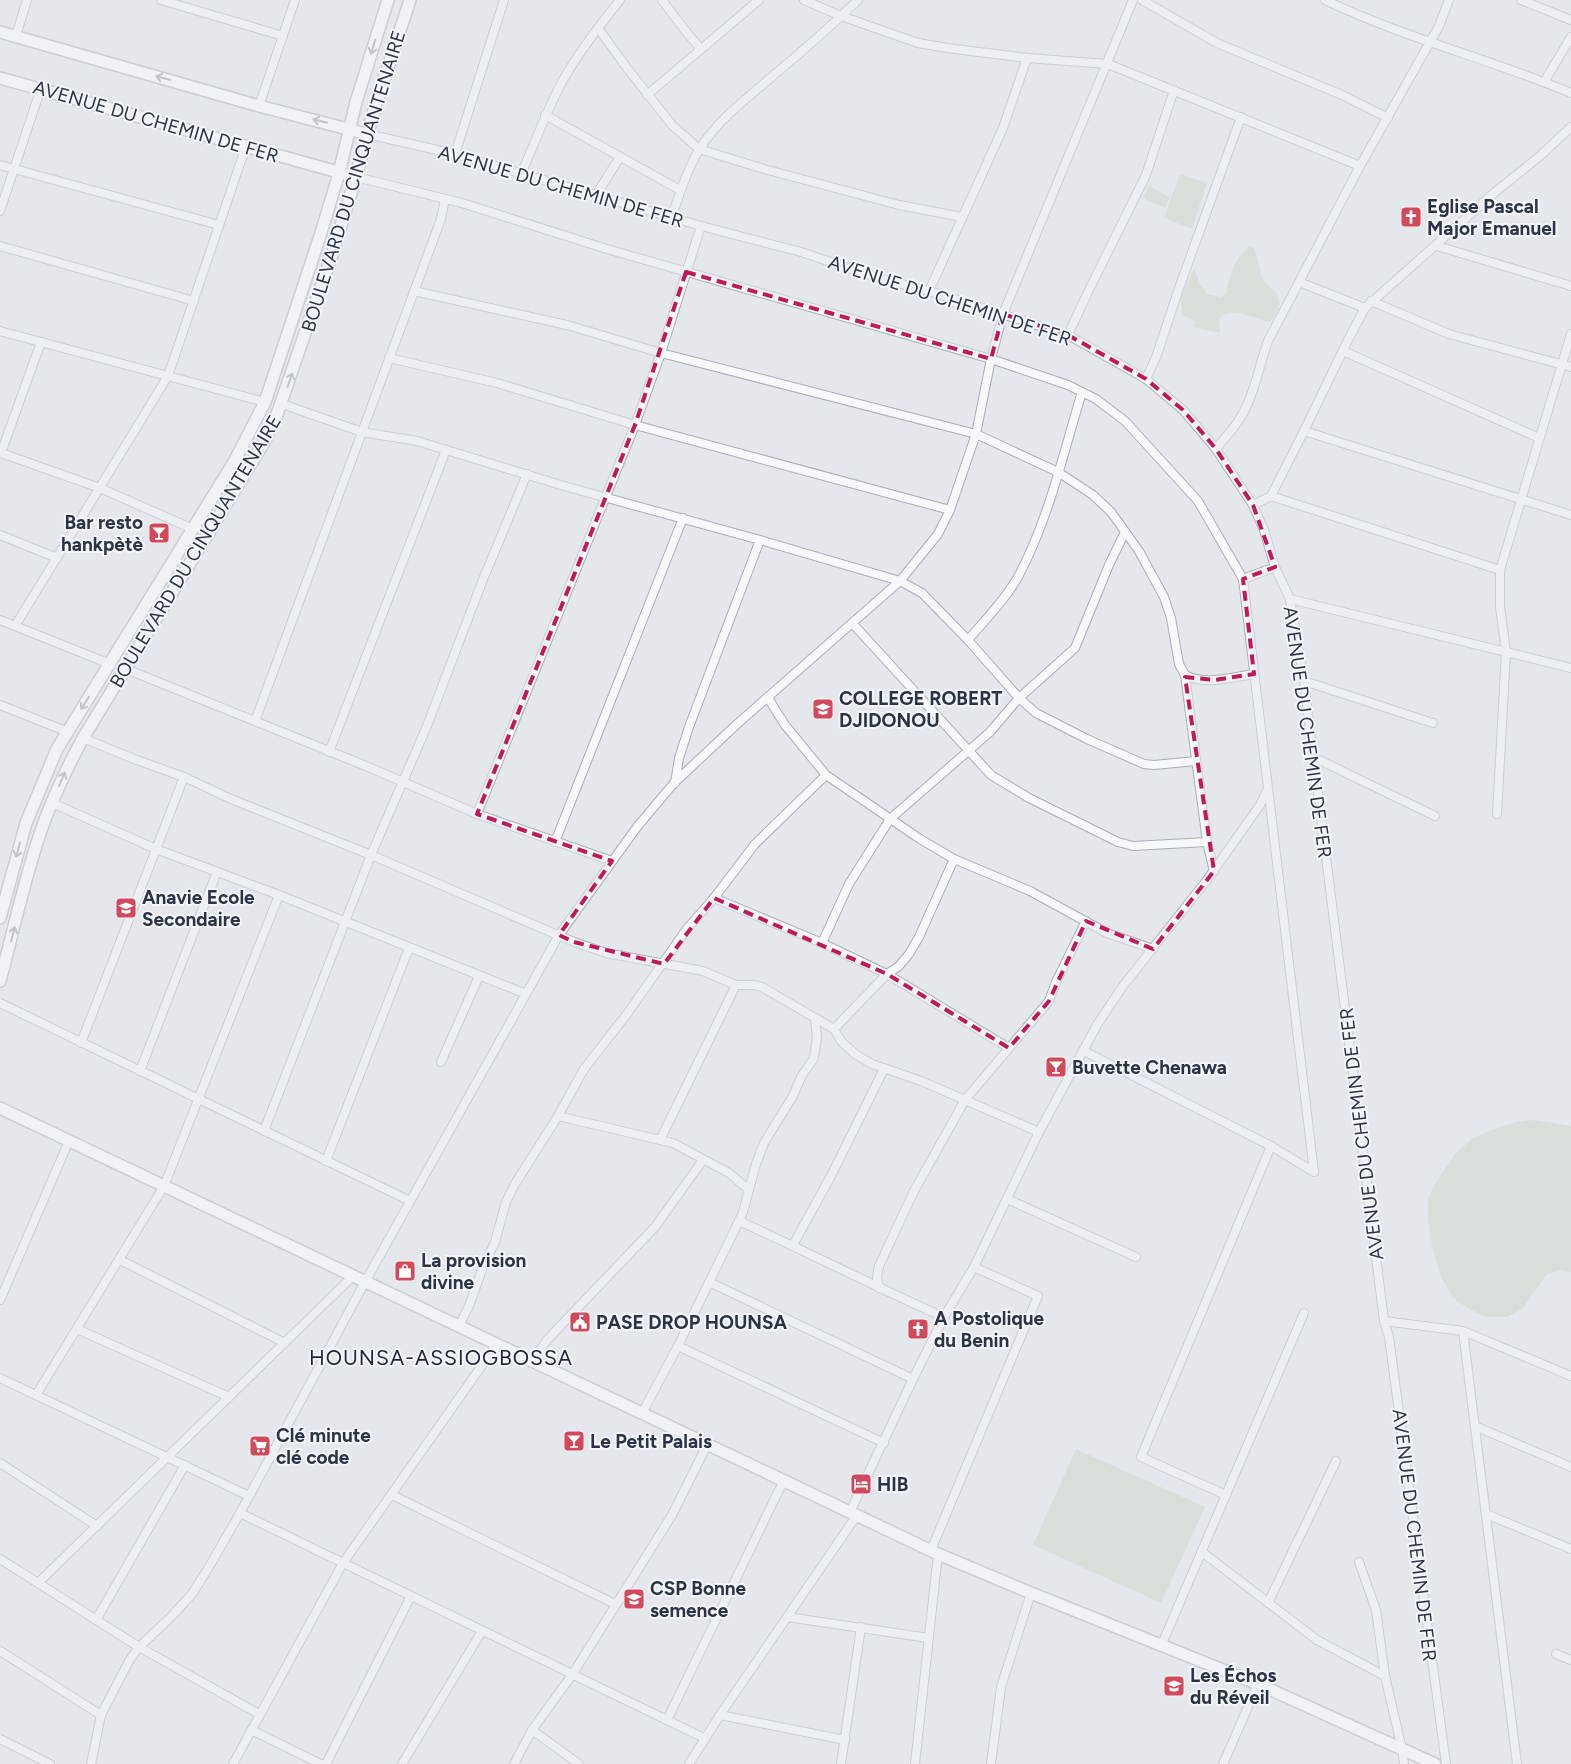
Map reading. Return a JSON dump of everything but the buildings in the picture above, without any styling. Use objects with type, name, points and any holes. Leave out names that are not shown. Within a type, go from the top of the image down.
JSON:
[{"type":"street","points":[[16,36],[27,0]]},
{"type":"street","points":[[161,0],[283,36]]},
{"type":"street","points":[[259,106],[295,0]]},
{"type":"street","name":"BOULEVARD DU CINQUANTENAIRE","points":[[0,918],[31,809],[57,749],[234,462],[265,402],[295,316],[339,173],[349,128],[388,0]]},
{"type":"street","name":"BOULEVARD DU CINQUANTENAIRE","points":[[0,981],[34,854],[66,769],[83,738],[263,444],[282,404],[332,255],[367,134],[410,0]]},
{"type":"street","points":[[455,154],[504,0]]},
{"type":"street","points":[[521,174],[545,115],[562,81],[598,28],[620,0]]},
{"type":"street","points":[[662,0],[701,49]]},
{"type":"street","points":[[647,95],[759,0]]},
{"type":"street","points":[[804,0],[841,16],[918,43],[1027,58],[1108,64],[1360,166]]},
{"type":"street","points":[[672,217],[680,190],[700,150],[715,130],[736,108],[858,0]]},
{"type":"street","points":[[91,1764],[101,1715],[129,1661],[139,1647],[192,1594],[240,1513],[410,1201],[559,935],[637,827],[674,783],[736,725],[900,581],[926,552],[938,534],[950,510],[976,434],[991,359],[1003,314],[1133,0]]},
{"type":"street","points":[[1142,0],[1217,43],[1342,95],[1388,118]]},
{"type":"street","points":[[1325,0],[1430,43],[1571,93]]},
{"type":"street","points":[[1216,449],[1242,416],[1253,391],[1259,365],[1268,341],[1360,166],[1430,43],[1443,18],[1449,0]]},
{"type":"street","points":[[1521,0],[1571,20]]},
{"type":"street","points":[[598,28],[647,95],[672,125],[700,150],[899,205],[962,218]]},
{"type":"street","points":[[0,32],[259,106],[367,134]]},
{"type":"street","points":[[1544,82],[1571,37]]},
{"type":"street","points":[[929,292],[1003,128],[1027,58]]},
{"type":"street","name":"AVENUE DU CHEMIN DE FER","points":[[0,78],[339,173],[445,198],[607,249],[991,359],[1068,385],[1096,399],[1125,421],[1198,501],[1243,579],[1314,1172],[1271,1146]]},
{"type":"street","points":[[0,211],[41,88]]},
{"type":"street","points":[[1068,335],[1146,175],[1174,90]]},
{"type":"street","points":[[545,115],[680,190]]},
{"type":"street","points":[[1146,379],[1242,117]]},
{"type":"street","points":[[1253,505],[1271,496],[1365,308],[1437,246],[1494,193],[1571,128]]},
{"type":"street","name":"AVENUE DU CHEMIN DE FER","points":[[367,134],[455,154],[701,226],[801,252],[875,277],[1068,335],[1146,379],[1182,410],[1216,449],[1253,505],[1264,530],[1275,567],[1290,599],[1304,681],[1384,1321],[1389,1337],[1446,1764]]},
{"type":"street","points":[[15,626],[168,376],[246,146]]},
{"type":"street","points":[[596,195],[620,157]]},
{"type":"street","points":[[0,165],[219,225]]},
{"type":"street","points":[[255,721],[441,218],[445,198]]},
{"type":"street","points":[[477,814],[635,425],[661,353],[701,226]]},
{"type":"street","points":[[0,246],[194,301]]},
{"type":"street","points":[[1437,246],[1571,286]]},
{"type":"street","points":[[1299,282],[1365,308]]},
{"type":"street","points":[[414,291],[566,325],[661,353],[976,434],[1058,472],[1093,495],[1111,512],[1139,551],[1164,597],[1171,618],[1180,664],[1185,675],[1196,761],[1214,871]]},
{"type":"street","points":[[1372,301],[1449,334],[1562,363],[1571,367]]},
{"type":"street","points":[[0,331],[265,402]]},
{"type":"street","points":[[1497,814],[1506,652],[1500,607],[1500,570],[1571,334]]},
{"type":"street","points":[[41,342],[1,453],[100,488],[192,529]]},
{"type":"street","points":[[1343,351],[1539,438]]},
{"type":"street","points":[[389,358],[497,383],[635,425],[950,510]]},
{"type":"street","points":[[968,640],[1000,602],[1017,578],[1036,540],[1052,497],[1082,392]]},
{"type":"street","points":[[282,404],[362,432],[417,441],[564,486],[606,496],[900,581],[922,593],[968,640],[1019,698],[1036,713],[1087,739],[1144,764],[1196,761]]},
{"type":"street","points":[[1304,431],[1571,515]]},
{"type":"street","points":[[329,752],[446,450]]},
{"type":"street","points":[[264,1131],[371,855],[427,726],[482,582],[528,474]]},
{"type":"street","points":[[1271,496],[1500,570]]},
{"type":"street","points":[[555,842],[683,518]]},
{"type":"street","points":[[822,943],[849,884],[890,819],[990,732],[1019,698],[1074,648],[1125,532]]},
{"type":"street","points":[[0,535],[57,558]]},
{"type":"street","points":[[674,783],[679,758],[689,727],[760,540]]},
{"type":"street","points":[[1243,579],[1275,567]]},
{"type":"street","points":[[1290,599],[1571,668]]},
{"type":"street","points":[[0,620],[110,664]]},
{"type":"street","points":[[853,624],[991,775],[1029,798],[1118,842],[1133,846],[1208,842]]},
{"type":"street","points":[[126,670],[255,721],[477,814],[612,861]]},
{"type":"street","points":[[1185,675],[1214,680],[1254,674]]},
{"type":"street","points":[[1304,681],[1432,723]]},
{"type":"street","points":[[768,698],[785,725],[826,775],[920,839],[954,859],[1030,891],[1107,933],[1152,949]]},
{"type":"street","points":[[0,705],[68,732]]},
{"type":"street","points":[[83,738],[184,777],[230,799],[371,855],[574,942],[606,953],[703,971],[736,985],[754,985],[762,988],[834,1029],[841,1041],[855,1054],[872,1064],[921,1081],[1039,1132]]},
{"type":"street","points":[[1313,758],[1435,816]]},
{"type":"street","points":[[459,1326],[495,1242],[506,1202],[584,1069],[664,964],[686,930],[714,898],[755,844],[826,775]]},
{"type":"street","points":[[81,1043],[184,777]]},
{"type":"street","points":[[689,1764],[704,1738],[787,1617],[854,1514],[913,1379],[944,1317],[974,1267],[1039,1132],[1097,1025],[1123,986],[1214,871],[1260,805],[1268,788]]},
{"type":"street","points":[[52,803],[156,849],[279,895],[526,994]]},
{"type":"street","points":[[834,1029],[887,974],[899,966],[912,948],[954,859]]},
{"type":"street","points":[[140,1071],[217,872]]},
{"type":"street","points":[[36,1395],[164,1186],[279,895]]},
{"type":"street","points":[[714,898],[822,943],[887,974],[1009,1048]]},
{"type":"street","points":[[879,1288],[877,1277],[879,1266],[914,1190],[966,1100],[1049,1001],[1086,922]]},
{"type":"street","points":[[326,1161],[409,948]]},
{"type":"street","points":[[441,1062],[478,976]]},
{"type":"street","points":[[660,1140],[736,985]]},
{"type":"street","points":[[0,1003],[410,1201]]},
{"type":"street","points":[[642,1413],[678,1346],[739,1221],[764,1142],[814,1058],[817,1037],[815,1019]]},
{"type":"street","points":[[1084,1051],[1271,1146],[1141,1457],[1226,1496]]},
{"type":"street","points":[[793,1245],[832,1174],[884,1069]]},
{"type":"street","points":[[0,1108],[935,1552],[1031,1593],[1258,1684],[1435,1764]]},
{"type":"street","points":[[558,1116],[660,1140],[688,1150],[729,1173],[748,1189]]},
{"type":"street","points":[[0,1300],[69,1141]]},
{"type":"street","points":[[532,1361],[547,1340],[655,1227],[703,1160]]},
{"type":"street","points":[[1007,1199],[1136,1257]]},
{"type":"street","points":[[739,1221],[944,1317]]},
{"type":"street","points":[[120,1260],[285,1343]]},
{"type":"street","points":[[914,1764],[929,1638],[935,1552],[1038,1296],[974,1267]]},
{"type":"street","points":[[38,1583],[354,1276]]},
{"type":"street","points":[[709,1282],[913,1379]]},
{"type":"street","points":[[1162,1644],[1304,1313]]},
{"type":"street","points":[[1384,1321],[1463,1331],[1571,1376]]},
{"type":"street","points":[[77,1329],[229,1398]]},
{"type":"street","points":[[1463,1331],[1517,1764]]},
{"type":"street","points":[[233,1764],[343,1563],[497,1344]]},
{"type":"street","points":[[678,1346],[884,1443]]},
{"type":"street","points":[[0,1378],[249,1496]]},
{"type":"street","points":[[1475,1426],[1571,1467]]},
{"type":"street","points":[[514,1764],[532,1730],[572,1674],[672,1515],[707,1445]]},
{"type":"street","points":[[1268,1603],[1336,1460]]},
{"type":"street","points":[[0,1463],[97,1526]]},
{"type":"street","points":[[96,1620],[185,1465]]},
{"type":"street","points":[[667,1720],[784,1480]]},
{"type":"street","points":[[392,1495],[615,1604]]},
{"type":"street","points":[[240,1513],[704,1738]]},
{"type":"street","points":[[1486,1514],[1571,1549]]},
{"type":"street","points":[[1202,1552],[1317,1640],[1385,1676]]},
{"type":"street","points":[[0,1559],[139,1647],[259,1714]]},
{"type":"street","points":[[1360,1562],[1376,1610],[1385,1676],[1404,1764]]},
{"type":"street","points":[[991,1764],[1001,1687],[1031,1593]]},
{"type":"street","points":[[326,1764],[411,1596]]},
{"type":"street","points":[[787,1617],[929,1638]]},
{"type":"street","points":[[841,1764],[861,1627]]},
{"type":"street","points":[[402,1764],[482,1630]]},
{"type":"street","points":[[0,1651],[101,1715]]},
{"type":"street","points":[[1556,1654],[1571,1660]]},
{"type":"street","points":[[1223,1764],[1258,1684]]},
{"type":"street","points":[[720,1715],[845,1740]]},
{"type":"street","points":[[251,1730],[321,1764]]},
{"type":"street","points":[[532,1730],[579,1764]]},
{"type":"street","points":[[0,1739],[50,1764]]},
{"type":"highlighted area","points":[[686,272],[991,359],[1003,314],[1068,335],[1146,379],[1183,410],[1216,449],[1253,505],[1275,567],[1243,579],[1254,674],[1214,680],[1185,677],[1214,871],[1153,949],[1086,921],[1049,1001],[1009,1048],[887,974],[714,898],[664,964],[574,942],[559,935],[612,861],[477,814],[635,425]]},
{"type":"green space","points":[[1180,174],[1207,183],[1192,229],[1164,218]]},
{"type":"green space","points":[[1149,186],[1170,197],[1165,208],[1143,198]]},
{"type":"green space","points":[[1250,245],[1255,249],[1264,281],[1277,294],[1279,306],[1273,318],[1270,322],[1236,313],[1228,313],[1222,316],[1219,322],[1220,332],[1193,327],[1196,322],[1182,316],[1181,297],[1194,269],[1200,284],[1207,294],[1221,297],[1226,294],[1229,279],[1236,262]]},
{"type":"green space","points":[[1534,1120],[1571,1126],[1571,1272],[1561,1270],[1546,1275],[1523,1308],[1507,1317],[1487,1317],[1469,1309],[1453,1298],[1441,1277],[1432,1246],[1428,1218],[1428,1200],[1432,1189],[1455,1154],[1473,1138],[1516,1122]]},
{"type":"green space","points":[[1076,1449],[1205,1507],[1161,1603],[1033,1545]]},
{"type":"place","name":"Eglise Pascal Major Emanuel","points":[[1411,217]]},
{"type":"place","name":"Bar resto hankpètè","points":[[159,533]]},
{"type":"place","name":"COLLEGE ROBERT DJIDONOU","points":[[823,709]]},
{"type":"place","name":"Anavie Ecole Secondaire","points":[[126,908]]},
{"type":"place","name":"Buvette Chenawa","points":[[1056,1067]]},
{"type":"place","name":"La provision divine","points":[[405,1271]]},
{"type":"place","name":"PASE DROP HOUNSA","points":[[580,1322]]},
{"type":"place","name":"A Postolique du Benin","points":[[918,1329]]},
{"type":"place","name":"Le Petit Palais","points":[[574,1441]]},
{"type":"place","name":"Clé minute clé code","points":[[260,1446]]},
{"type":"place","name":"HIB","points":[[861,1484]]},
{"type":"place","name":"CSP Bonne semence","points":[[634,1599]]},
{"type":"place","name":"Les Échos du Réveil","points":[[1174,1686]]},
{"type":"district","name":"HOUNSA-ASSIOGBOSSA","points":[[441,1358]]}]
